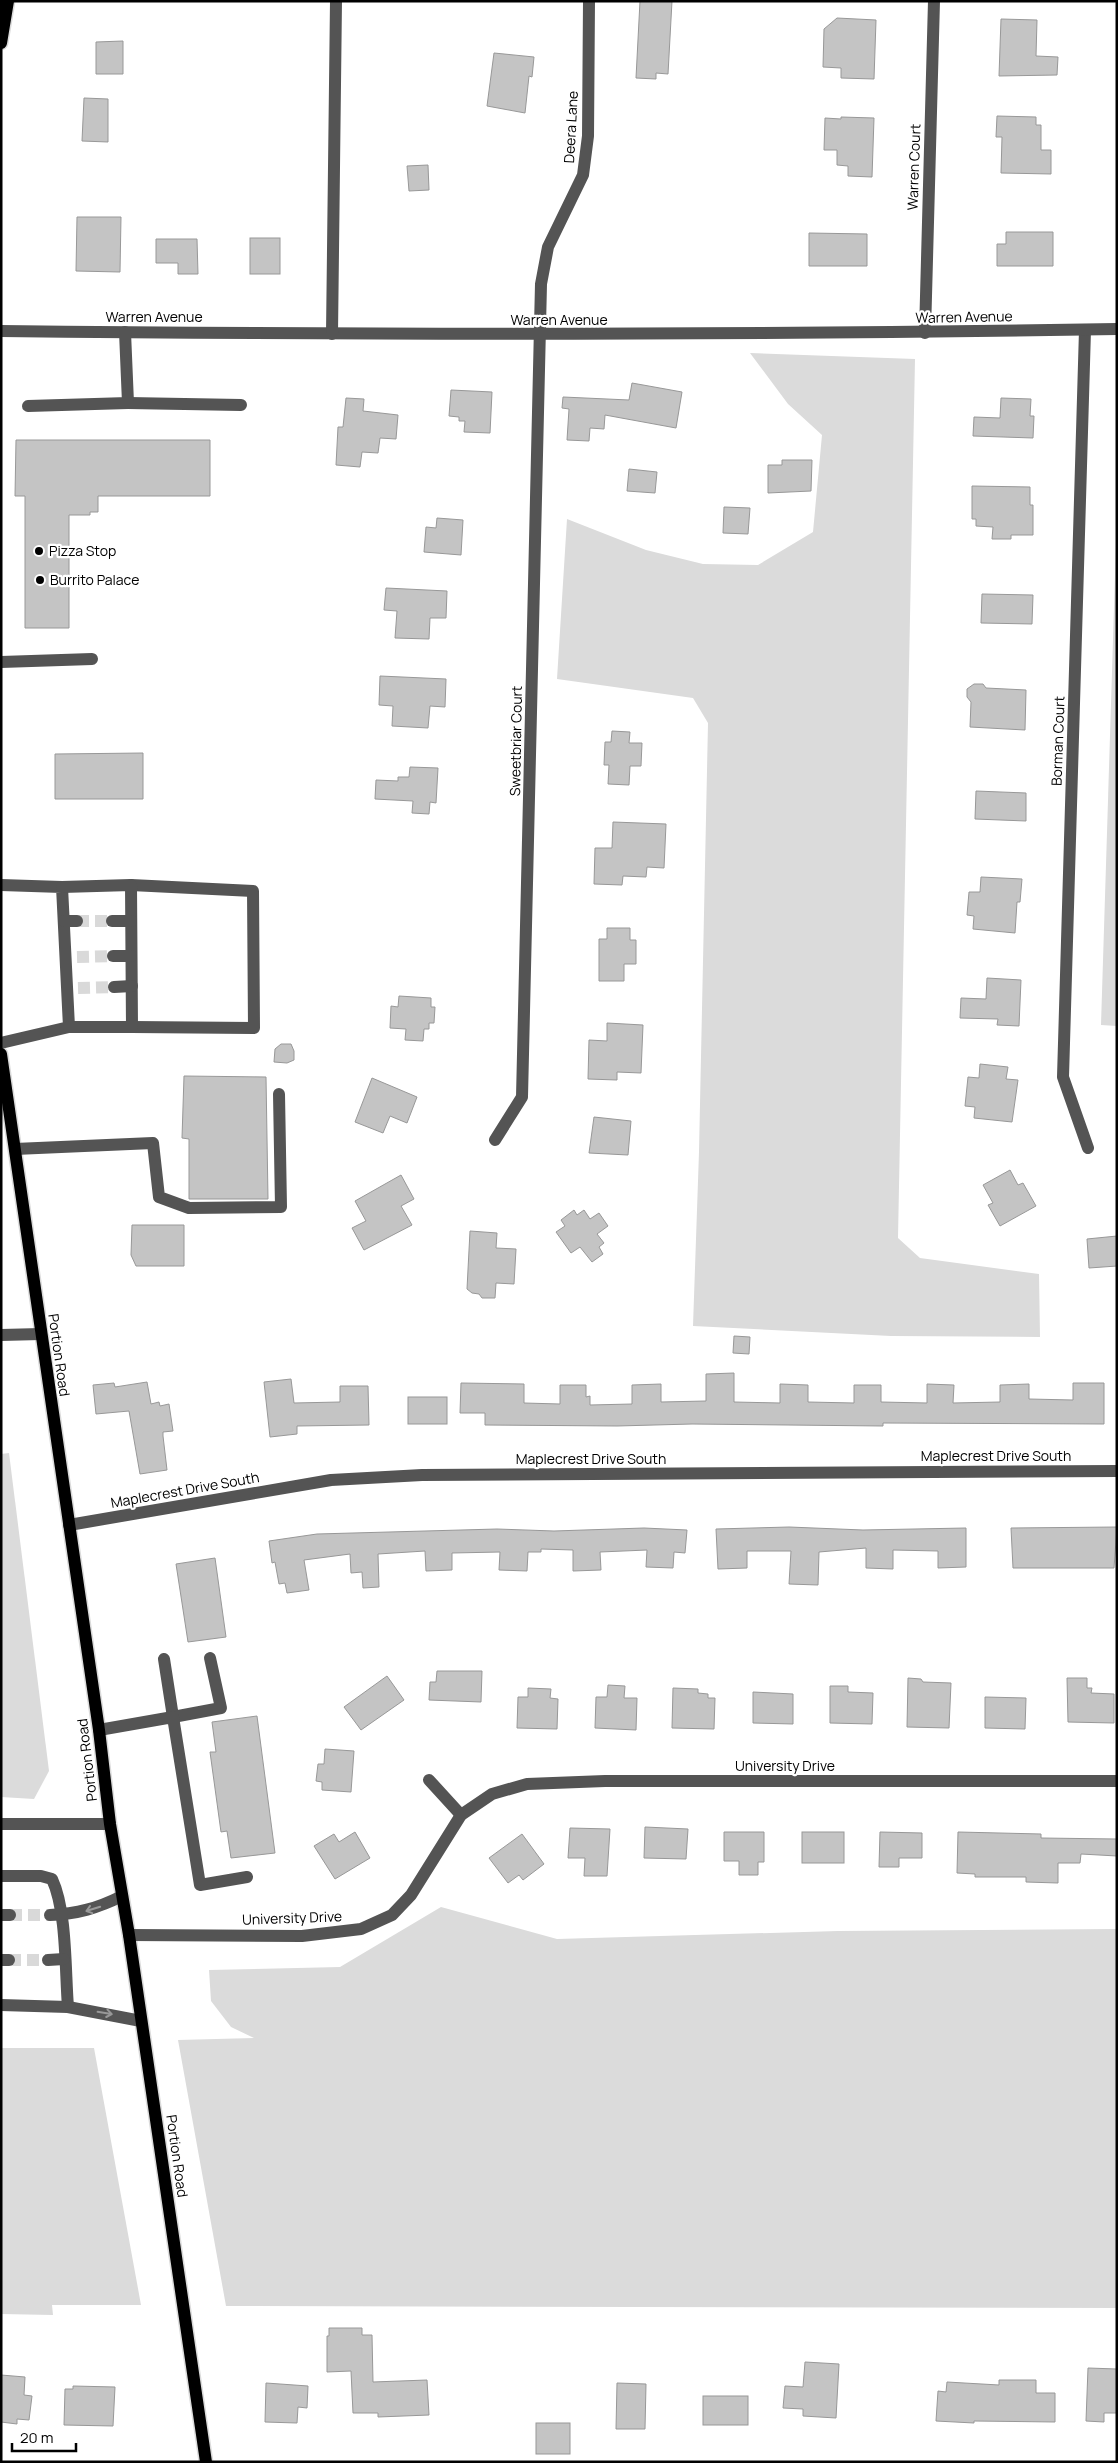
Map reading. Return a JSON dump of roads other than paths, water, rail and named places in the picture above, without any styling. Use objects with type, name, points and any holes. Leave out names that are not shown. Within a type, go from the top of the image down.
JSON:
[{"type":"main road","points":[[1,43],[8,1]]},
{"type":"main road","name":"Portion Road","points":[[1,1054],[99,1730],[110,1824],[129,1935],[206,2462]]},
{"type":"street","points":[[332,334],[336,1]]},
{"type":"street","name":"Deera Lane","points":[[540,335],[541,284],[548,247],[583,175],[588,136],[589,1]]},
{"type":"street","name":"Warren Court","points":[[925,333],[934,1]]},
{"type":"street","name":"Warren Avenue","points":[[1,331],[540,335],[925,333],[1117,329]]},
{"type":"street","name":"Borman Court","points":[[1085,330],[1062,1077],[1088,1148]]},
{"type":"street","points":[[125,332],[128,403]]},
{"type":"street","name":"Sweetbriar Court","points":[[495,1140],[522,1097],[540,335]]},
{"type":"street","points":[[28,406],[128,403],[241,405]]},
{"type":"street","points":[[1,662],[92,658]]},
{"type":"street","points":[[1,885],[62,887],[131,885],[253,891],[254,1028],[68,1027],[1,1043]]},
{"type":"street","points":[[131,885],[132,1027]]},
{"type":"street","points":[[62,887],[64,921],[71,957],[72,988],[68,1027]]},
{"type":"street","points":[[64,921],[77,921]]},
{"type":"street","points":[[112,921],[131,921]]},
{"type":"street","points":[[113,956],[131,956]]},
{"type":"street","points":[[114,987],[132,986]]},
{"type":"street","points":[[15,1149],[153,1143],[159,1197],[189,1208],[281,1207],[279,1094]]},
{"type":"street","points":[[1,1335],[41,1334]]},
{"type":"street","name":"Maplecrest Drive South","points":[[69,1525],[331,1480],[422,1475],[1117,1471]]},
{"type":"street","points":[[164,1658],[200,1885],[247,1877]]},
{"type":"street","points":[[99,1730],[220,1708],[210,1658]]},
{"type":"street","points":[[429,1780],[462,1815]]},
{"type":"street","name":"University Drive","points":[[129,1935],[302,1936],[361,1930],[392,1915],[411,1895],[462,1815],[492,1794],[527,1784],[551,1782],[1117,1781]]},
{"type":"street","points":[[1,1824],[110,1824]]},
{"type":"street","points":[[1,1876],[41,1876],[52,1879],[58,1891],[55,1914],[64,1959],[68,2008]]},
{"type":"street","points":[[55,1914],[97,1908],[122,1896]]},
{"type":"street","points":[[48,1960],[64,1959]]},
{"type":"street","points":[[1,2005],[68,2008],[141,2021]]},
{"type":"tunnel","points":[[77,921],[112,921]]},
{"type":"tunnel","points":[[77,957],[113,956]]},
{"type":"tunnel","points":[[78,988],[114,987]]},
{"type":"tunnel","points":[[10,1915],[50,1915]]},
{"type":"tunnel","points":[[9,1960],[48,1960]]},
{"type":"place","name":"Pizza Stop","points":[[39,551]]},
{"type":"place","name":"Burrito Palace","points":[[40,580]]}]
